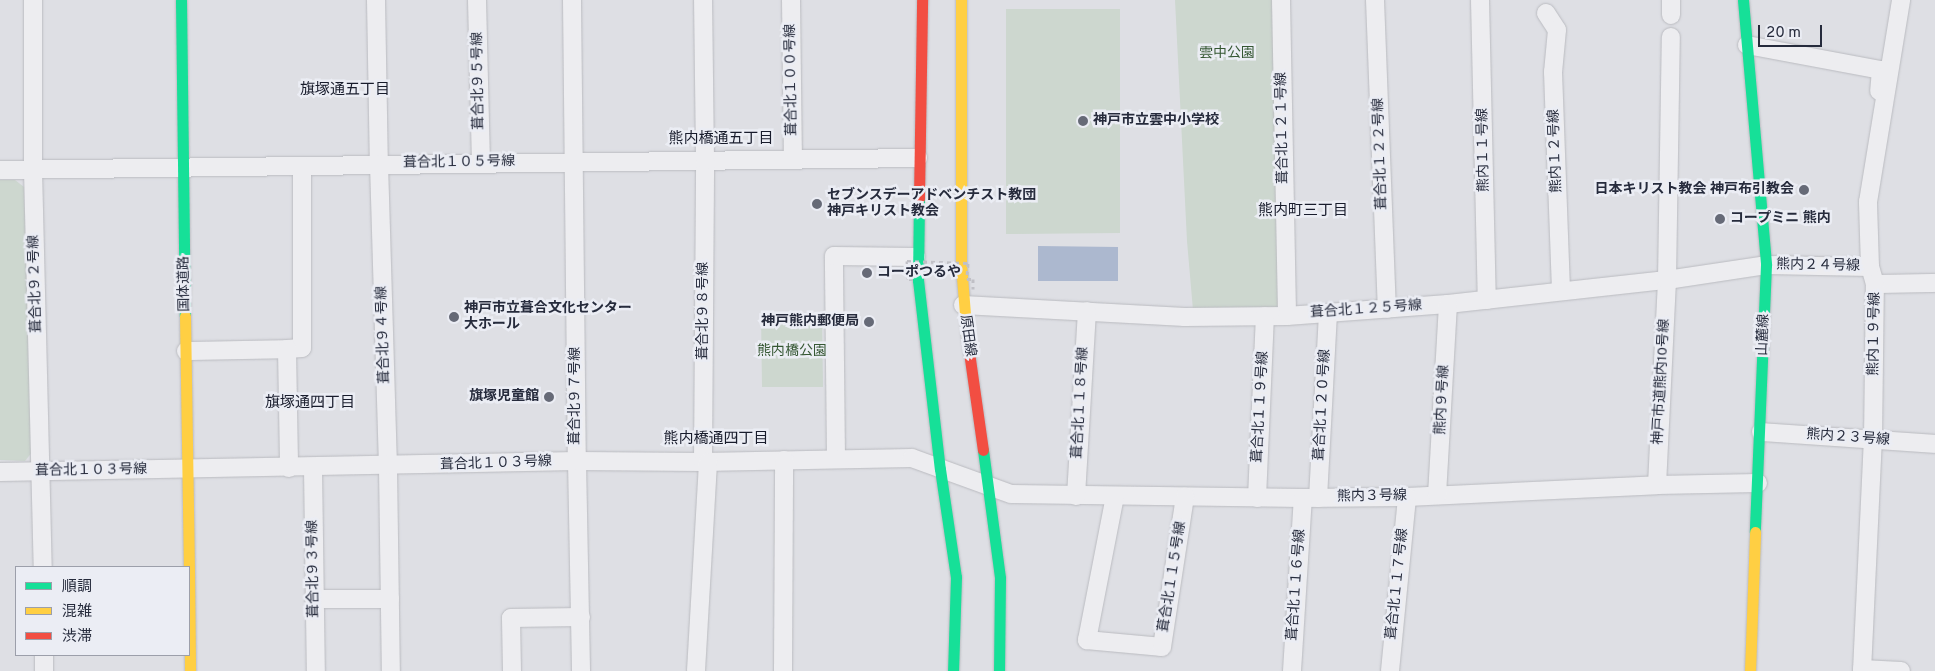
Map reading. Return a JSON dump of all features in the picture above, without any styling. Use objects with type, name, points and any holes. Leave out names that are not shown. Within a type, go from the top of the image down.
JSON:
[{"type":"main road","name":"国体道路","points":[[181,0],[189,566]]},
{"type":"main road","points":[[922,0],[915,262],[940,469],[956,578],[953,671]]},
{"type":"main road","name":"原田線","points":[[961,0],[961,265],[963,305],[1000,578],[999,671]]},
{"type":"main road","name":"山麓線","points":[[1743,0],[1766,265],[1761,432],[1750,671]]},
{"type":"main road","name":"国体道路","points":[[190,656],[190,671]]},
{"type":"street","name":"葺合北９２号線","points":[[33,0],[33,170],[43,566]]},
{"type":"street","name":"葺合北９４号線","points":[[376,0],[388,466],[391,671]]},
{"type":"street","name":"葺合北９５号線","points":[[477,0],[480,163]]},
{"type":"street","name":"葺合北９７号線","points":[[572,0],[581,671]]},
{"type":"street","name":"葺合北９８号線","points":[[696,671],[706,462],[704,0]]},
{"type":"street","name":"葺合北１００号線","points":[[791,0],[793,159]]},
{"type":"street","name":"葺合北１２１号線","points":[[1281,0],[1287,316]]},
{"type":"street","name":"葺合北１２２号線","points":[[1375,0],[1387,309]]},
{"type":"street","name":"熊内１１号線","points":[[1480,0],[1487,300]]},
{"type":"street","name":"熊内１９号線","points":[[1862,670],[1873,440],[1876,284],[1870,267],[1868,202],[1901,0]]},
{"type":"street","name":"熊内１２号線","points":[[1546,13],[1556,30],[1553,72],[1561,291]]},
{"type":"street","name":"神戸市道熊内10号線","points":[[1657,485],[1667,280],[1671,37]]},
{"type":"street","points":[[1747,45],[1881,70],[1879,92],[1886,92]]},
{"type":"street","name":"葺合北１０５号線","points":[[0,170],[918,158]]},
{"type":"street","points":[[186,351],[302,348],[302,166]]},
{"type":"street","points":[[836,459],[834,256],[915,262]]},
{"type":"street","name":"葺合北１２５号線","points":[[963,305],[1185,317],[1287,316],[1487,300],[1667,280],[1766,265]]},
{"type":"street","name":"熊内２４号線","points":[[1766,265],[1870,267]]},
{"type":"street","points":[[1876,284],[1935,283]]},
{"type":"street","name":"熊内９号線","points":[[1437,495],[1448,304]]},
{"type":"street","name":"葺合北１１８号線","points":[[1076,496],[1087,311]]},
{"type":"street","name":"葺合北１２０号線","points":[[1311,498],[1328,313]]},
{"type":"street","name":"葺合北１１９号線","points":[[1257,498],[1265,316]]},
{"type":"street","points":[[287,349],[289,468]]},
{"type":"street","name":"熊内２３号線","points":[[1761,432],[1935,444]]},
{"type":"street","name":"葺合北１０３号線","points":[[0,472],[313,468],[577,461],[706,462],[912,458],[987,485]]},
{"type":"street","points":[[783,671],[784,460]]},
{"type":"street","name":"葺合北９３号線","points":[[313,468],[316,671]]},
{"type":"street","name":"熊内３号線","points":[[987,485],[1011,494],[1311,498],[1407,497],[1657,485],[1758,483]]},
{"type":"street","name":"葺合北１１５号線","points":[[1114,496],[1087,640],[1162,647],[1185,497]]},
{"type":"street","name":"葺合北１１７号線","points":[[1390,671],[1407,497]]},
{"type":"street","name":"葺合北１１６号線","points":[[1292,671],[1311,498]]},
{"type":"street","points":[[314,599],[390,599]]},
{"type":"street","points":[[512,671],[511,618],[581,617]]},
{"type":"street","points":[[44,656],[44,671]]},
{"type":"street","points":[[1862,670],[1901,671]]},
{"type":"path","points":[[915,262],[913,279],[908,279],[907,262],[968,263],[967,279],[973,280],[973,289]]},
{"type":"green space","name":"雲中公園","points":[[1175,0],[1275,0],[1281,309],[1193,310],[1187,241]]},
{"type":"green space","points":[[1006,9],[1120,9],[1120,233],[1006,234]]},
{"type":"green space","points":[[0,180],[15,180],[24,187],[33,451],[25,461],[0,460]]},
{"type":"green space","name":"熊内橋公園","points":[[761,315],[822,316],[823,387],[762,387]]},
{"type":"water","points":[[1038,246],[1118,247],[1118,281],[1038,281]]},
{"type":"traffic: fast","points":[[181,0],[185,316]]},
{"type":"traffic: fast","points":[[1743,0],[1766,265],[1755,532]]},
{"type":"traffic: fast","points":[[919,198],[918,280],[940,469],[956,577],[953,671]]},
{"type":"traffic: fast","points":[[983,450],[1000,578],[999,671]]},
{"type":"traffic: slow","points":[[961,0],[961,265],[967,338]]},
{"type":"traffic: slow","points":[[185,316],[189,566]]},
{"type":"traffic: slow","points":[[1750,671],[1755,532]]},
{"type":"traffic: slow","points":[[190,656],[190,671]]},
{"type":"traffic: jam","points":[[919,198],[922,0]]},
{"type":"traffic: jam","points":[[967,338],[983,450]]},
{"type":"place","name":"神戸市立雲中小学校","points":[[1083,121]]},
{"type":"place","name":"日本キリスト教会 神戸布引教会","points":[[1804,190]]},
{"type":"place","name":"セブンスデーアドベンチスト教団 神戸キリスト教会","points":[[817,204]]},
{"type":"place","name":"コープミニ 熊内","points":[[1720,219]]},
{"type":"place","name":"コーポつるや","points":[[867,273]]},
{"type":"place","name":"神戸市立葺合文化センター 大ホール","points":[[454,317]]},
{"type":"place","name":"神戸熊内郵便局","points":[[869,322]]},
{"type":"place","name":"旗塚児童館","points":[[549,397]]},
{"type":"district","name":"旗塚通五丁目","points":[[345,91]]},
{"type":"district","name":"熊内橋通五丁目","points":[[721,140]]},
{"type":"district","name":"熊内町三丁目","points":[[1303,212]]},
{"type":"district","name":"旗塚通四丁目","points":[[310,404]]},
{"type":"district","name":"熊内橋通四丁目","points":[[716,440]]}]
